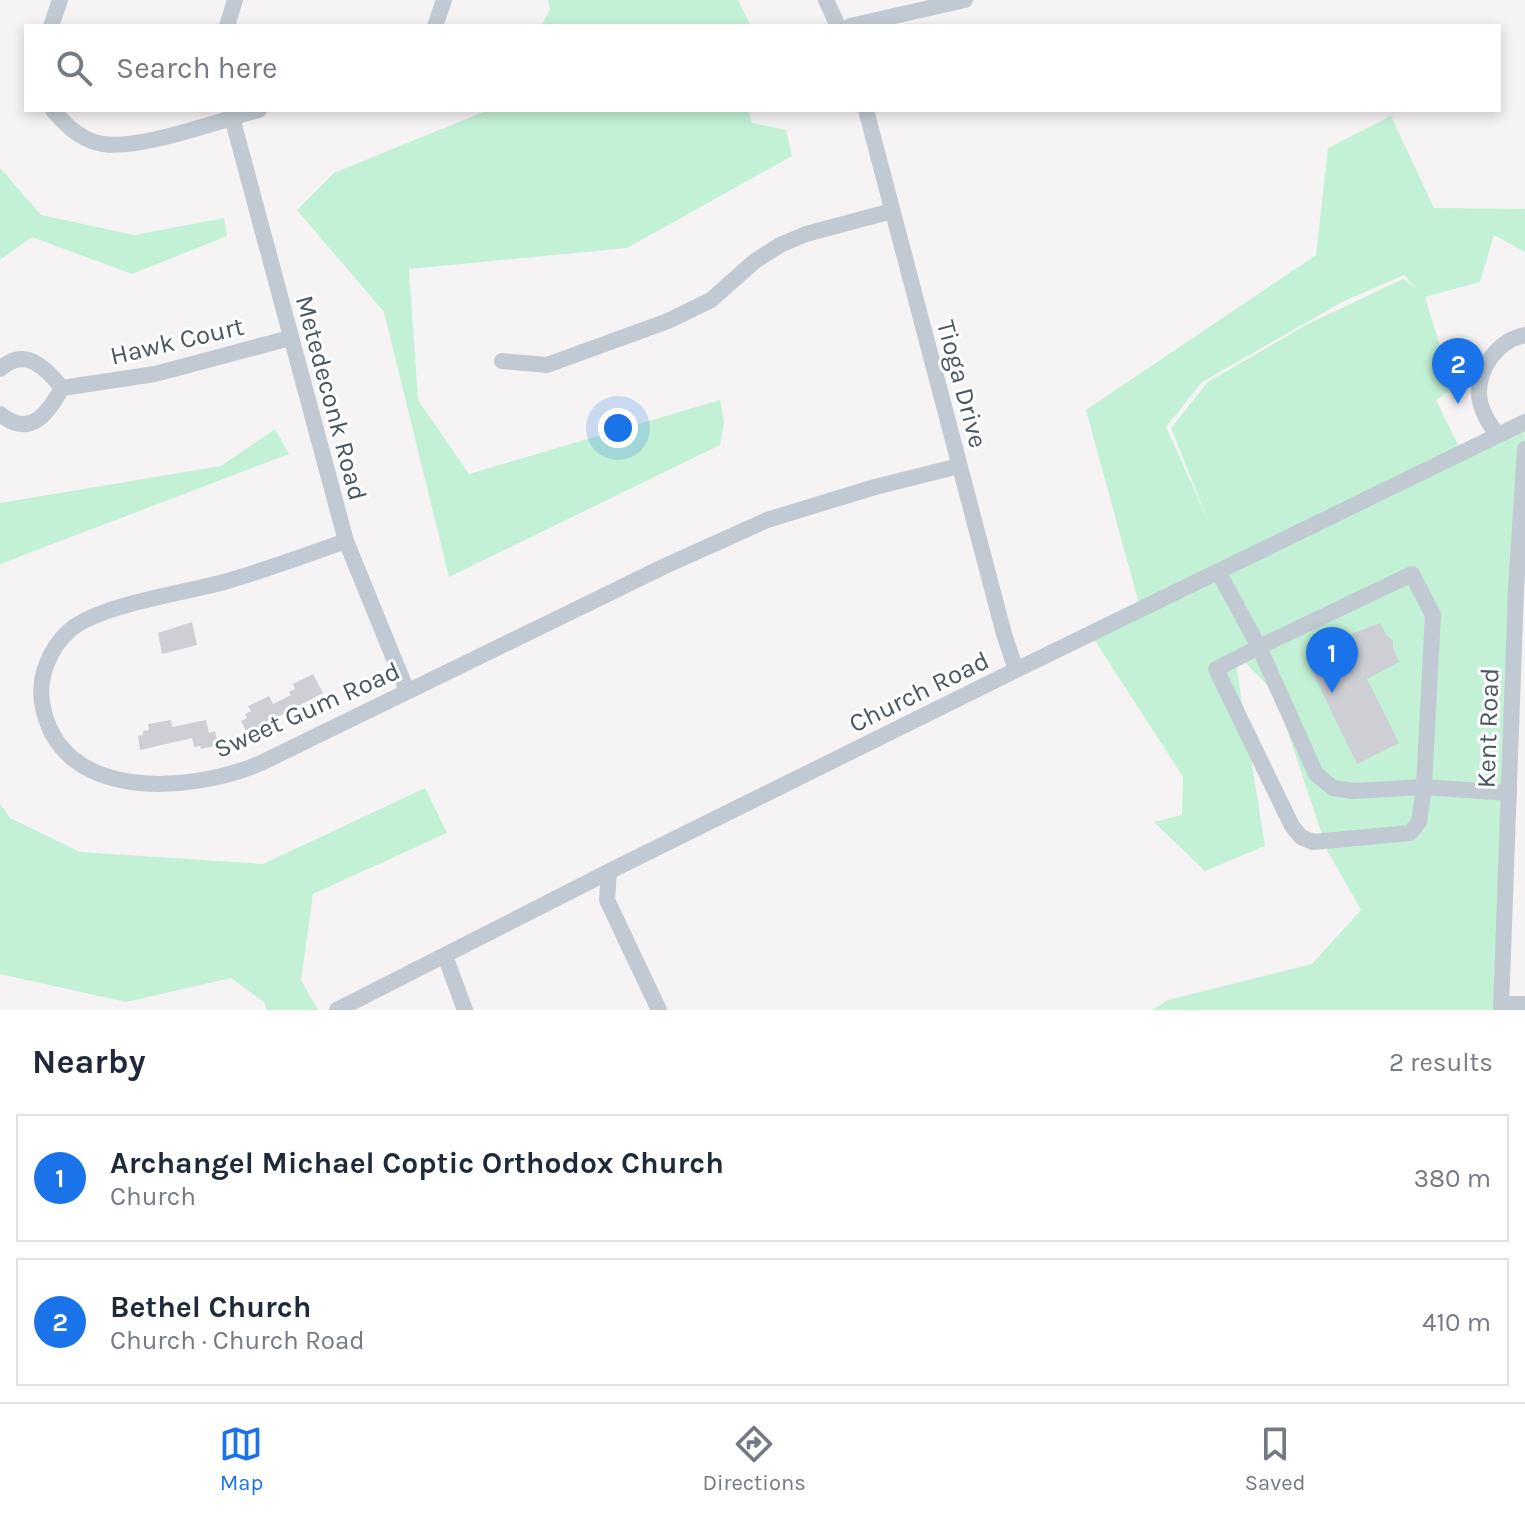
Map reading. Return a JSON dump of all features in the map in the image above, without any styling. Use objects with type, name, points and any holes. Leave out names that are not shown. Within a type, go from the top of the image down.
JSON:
[{"type":"street","points":[[52,24],[60,0]]},
{"type":"street","points":[[228,24],[235,0]]},
{"type":"street","points":[[436,24],[444,0]]},
{"type":"street","points":[[826,0],[837,24]]},
{"type":"street","points":[[859,24],[965,0]]},
{"type":"street","points":[[55,112],[85,138],[119,145],[231,114]]},
{"type":"street","name":"Tioga Drive","points":[[867,112],[1016,670]]},
{"type":"street","name":"Metedeconk Road","points":[[231,114],[346,541],[407,691]]},
{"type":"street","points":[[502,361],[547,365],[668,321],[711,300],[755,261],[780,245],[806,234],[892,211]]},
{"type":"street","points":[[1497,435],[1481,406],[1481,382],[1492,356],[1500,346],[1512,338],[1525,335]]},
{"type":"street","name":"Hawk Court","points":[[68,388],[155,374],[290,338]]},
{"type":"street","points":[[0,369],[18,359],[35,361],[68,388],[48,412],[34,422],[11,422],[0,414]]},
{"type":"street","name":"Church Road","points":[[337,1010],[1016,670],[1525,422]]},
{"type":"street","name":"Kent Road","points":[[1502,1007],[1516,589],[1525,449]]},
{"type":"street","name":"Sweet Gum Road","points":[[346,541],[226,582],[87,618],[67,632],[47,662],[41,691],[50,730],[68,754],[91,770],[122,780],[155,784],[189,783],[224,777],[253,767],[665,566],[767,520],[861,491],[959,466]]},
{"type":"street","points":[[1219,573],[1259,647],[1316,774],[1333,788],[1353,791],[1424,787],[1509,793]]},
{"type":"street","points":[[1412,574],[1433,615],[1424,787],[1419,822],[1410,833],[1320,843],[1301,837],[1292,826],[1216,669],[1259,647],[1412,574]]},
{"type":"street","points":[[607,900],[609,872]]},
{"type":"street","points":[[586,884],[607,900],[659,1010]]},
{"type":"street","points":[[445,956],[465,1010]]},
{"type":"street","points":[[1502,1007],[1525,1004]]},
{"type":"green space","points":[[548,0],[738,0],[750,24],[542,24],[550,10]]},
{"type":"green space","points":[[483,112],[749,112],[752,123],[786,130],[792,156],[627,248],[409,269],[418,400],[469,474],[720,400],[724,422],[720,445],[449,577],[384,312],[297,210],[334,173]]},
{"type":"green space","points":[[1391,116],[1434,208],[1525,209],[1525,252],[1494,235],[1480,282],[1425,297],[1453,388],[1436,400],[1459,447],[1525,424],[1500,1010],[1152,1010],[1168,1000],[1312,964],[1361,910],[1327,850],[1275,693],[1234,651],[1265,846],[1205,871],[1154,822],[1182,815],[1183,777],[1094,639],[1142,615],[1086,410],[1316,255],[1328,148]],"holes":[[[1404,275],[1418,290],[1403,279],[1306,325],[1208,382],[1171,428],[1208,520],[1166,427],[1202,382],[1342,302]]]},
{"type":"green space","points":[[0,168],[41,215],[134,235],[224,218],[227,236],[132,274],[32,237],[0,260]]},
{"type":"green space","points":[[275,429],[289,454],[0,564],[0,503],[221,466]]},
{"type":"green space","points":[[425,788],[447,833],[313,894],[301,980],[318,1010],[267,1010],[264,1002],[231,978],[126,1002],[0,974],[0,804],[10,818],[80,852],[263,864]]},
{"type":"building","points":[[192,622],[197,645],[162,654],[158,633]]},
{"type":"building","points":[[1380,623],[1393,641],[1399,662],[1367,679],[1399,743],[1357,764],[1306,659],[1356,632]]},
{"type":"building","points":[[313,674],[323,693],[247,733],[241,721],[251,711],[248,706],[269,696],[273,704],[291,695],[289,692],[295,689],[293,684]]},
{"type":"building","points":[[171,720],[172,727],[206,720],[209,733],[215,731],[218,745],[201,749],[200,746],[194,747],[192,738],[140,750],[138,736],[149,730],[148,724]]},
{"type":"place","name":"Bethel Church","points":[[1458,404]]},
{"type":"place","name":"Archangel Michael Coptic Orthodox Church","points":[[1332,693]]}]
